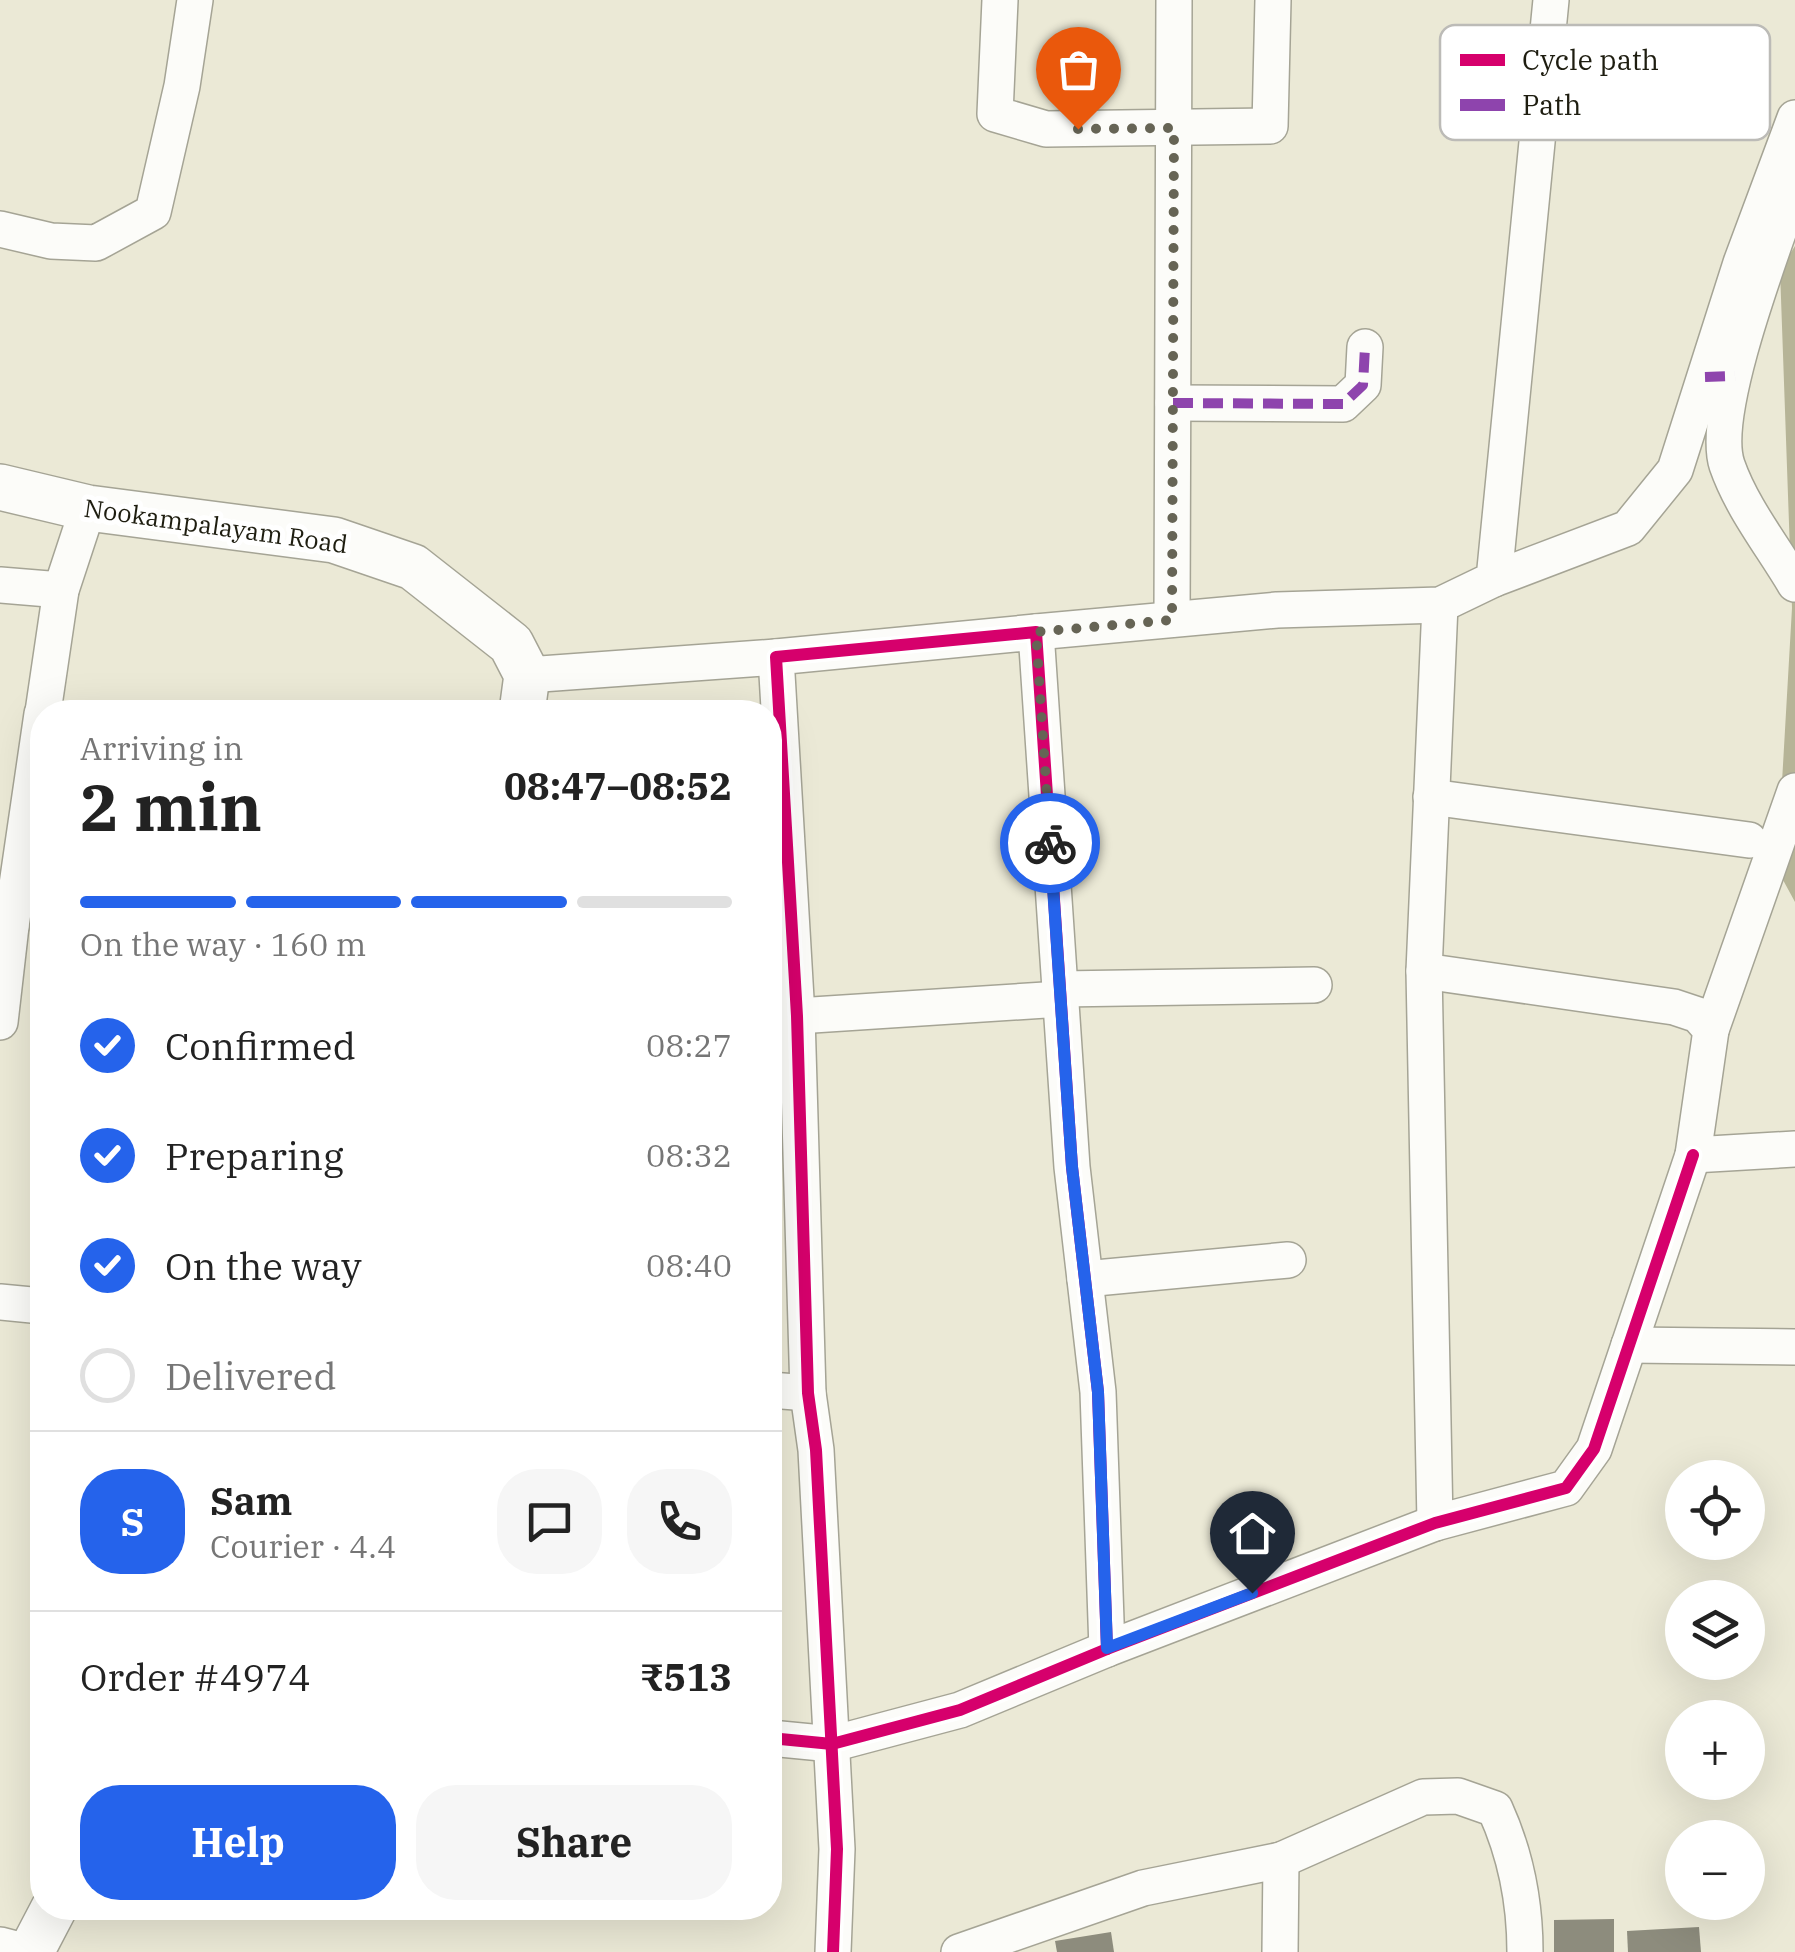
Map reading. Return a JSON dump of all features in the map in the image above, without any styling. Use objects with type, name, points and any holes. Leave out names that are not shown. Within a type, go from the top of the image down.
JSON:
[{"type":"street","points":[[0,229],[51,241],[96,243],[153,212],[182,86],[195,0]]},
{"type":"street","points":[[1000,0],[995,114],[1046,129],[1270,126],[1273,0]]},
{"type":"street","points":[[1172,620],[1174,0]]},
{"type":"street","points":[[1549,25],[1551,0]]},
{"type":"street","points":[[525,694],[776,657],[1277,610],[1440,606],[1494,579],[1628,528],[1674,470],[1741,263],[1795,118]]},
{"type":"street","points":[[1494,579],[1537,140]]},
{"type":"street","points":[[1795,185],[1758,294],[1724,426],[1725,461],[1743,502],[1795,584]]},
{"type":"street","points":[[1173,403],[1342,404],[1364,384],[1366,346]]},
{"type":"street","name":"Nookampalayam Road","points":[[0,486],[88,508],[334,540],[376,552],[413,567],[512,644],[525,694]]},
{"type":"street","points":[[45,700],[61,590],[88,508]]},
{"type":"street","points":[[0,585],[61,590]]},
{"type":"street","points":[[1434,1523],[1424,971],[1440,606]]},
{"type":"street","points":[[1036,632],[1084,1279],[1098,1392],[1107,1648]]},
{"type":"street","points":[[776,657],[779,700]]},
{"type":"street","points":[[782,760],[797,1016],[808,1394],[816,1450],[837,1849],[834,1952]]},
{"type":"street","points":[[0,1022],[5,925],[30,786]]},
{"type":"street","points":[[782,1739],[832,1744],[960,1710],[1107,1648],[1434,1523],[1566,1488],[1594,1448],[1693,1155],[1711,1030],[1795,791]]},
{"type":"street","points":[[1432,797],[1749,840]]},
{"type":"street","points":[[1424,971],[1674,1007],[1698,1015],[1711,1030]]},
{"type":"street","points":[[797,1016],[1061,994],[1314,984]]},
{"type":"street","points":[[1693,1155],[1795,1148]]},
{"type":"street","points":[[1084,1279],[1288,1260]]},
{"type":"street","points":[[0,1302],[30,1305]]},
{"type":"street","points":[[1630,1345],[1795,1347]]},
{"type":"street","points":[[782,1391],[808,1394]]},
{"type":"street","points":[[960,1952],[1143,1888],[1280,1860],[1423,1797],[1458,1796],[1496,1809],[1511,1845],[1525,1914],[1525,1952]]},
{"type":"street","points":[[1280,1860],[1280,1952]]},
{"type":"street","points":[[0,1944],[29,1952],[47,1920]]},
{"type":"shaded area","points":[[1795,246],[1795,902],[1777,869],[1792,608],[1780,270]]},
{"type":"building","points":[[1614,1919],[1614,1952],[1554,1952],[1554,1920]]},
{"type":"building","points":[[1699,1927],[1701,1952],[1628,1952],[1627,1931]]},
{"type":"building","points":[[1111,1932],[1114,1952],[1057,1952],[1055,1941]]},
{"type":"marked path","points":[[1173,403],[1343,404],[1363,385],[1365,347]]},
{"type":"marked path","points":[[1705,377],[1735,376]]},
{"type":"cycle path","points":[[779,700],[776,657],[1036,632],[1072,1167],[1098,1392],[1107,1649]]},
{"type":"cycle path","points":[[782,760],[797,1016],[808,1393],[816,1450],[837,1849],[833,1952]]},
{"type":"cycle path","points":[[782,1739],[832,1744],[960,1710],[1435,1523],[1566,1488],[1594,1449],[1693,1155]]},
{"type":"way so far","points":[[1050,843],[1036,632],[1172,620],[1174,128],[1078,129]]},
{"type":"route","points":[[1050,843],[1072,1167],[1098,1392],[1107,1648],[1252,1593]]}]
